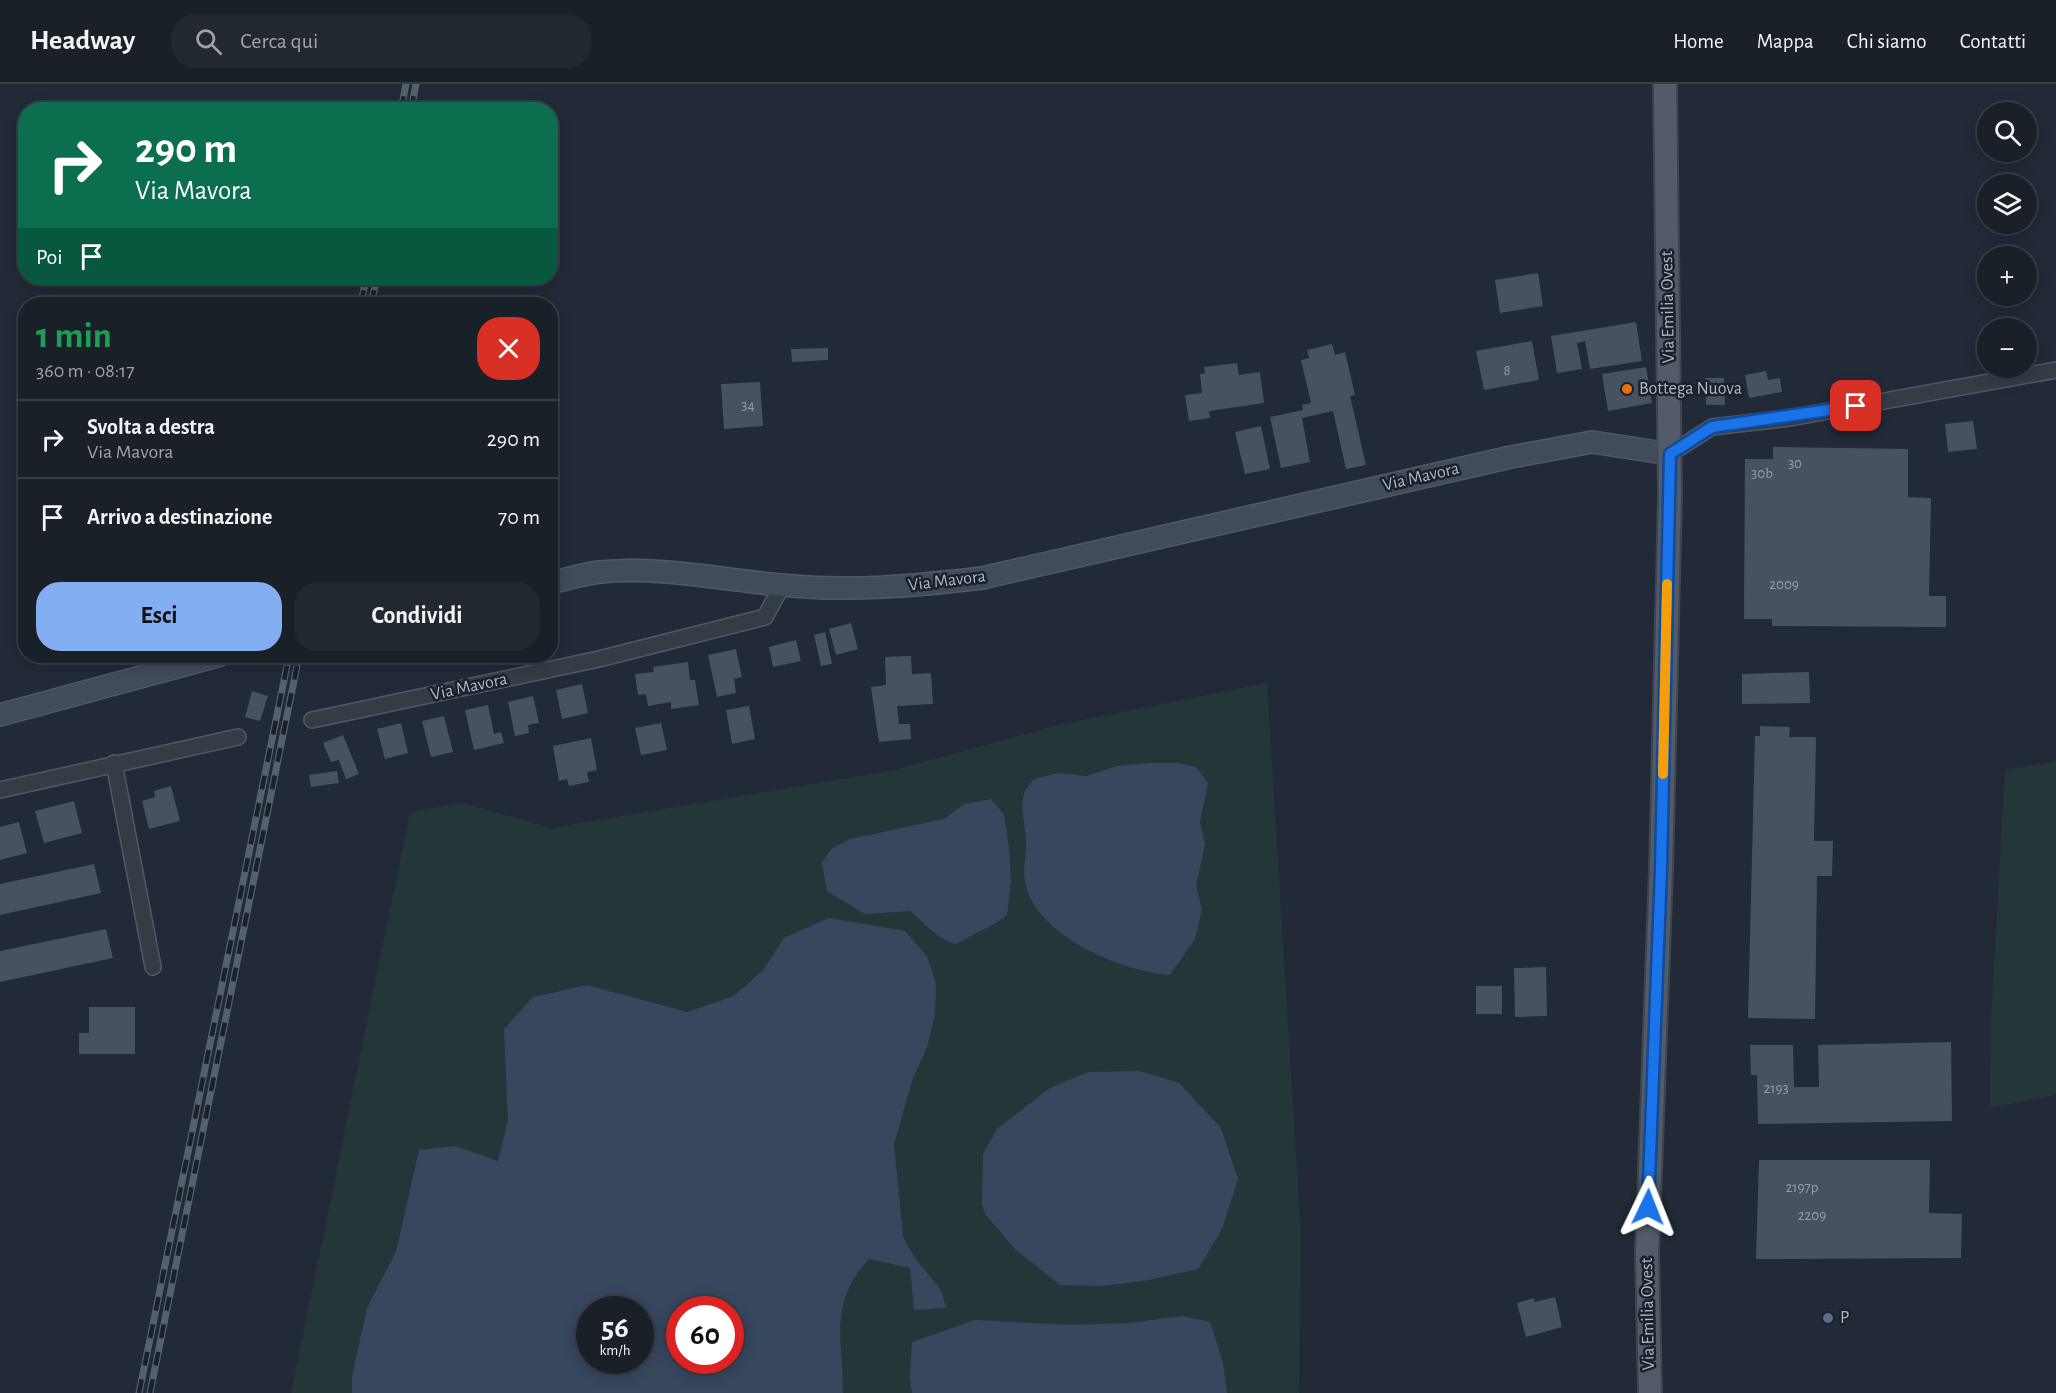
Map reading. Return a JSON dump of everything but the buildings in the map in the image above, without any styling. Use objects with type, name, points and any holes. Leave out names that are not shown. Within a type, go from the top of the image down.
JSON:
[{"type":"main road","name":"Via Emilia Ovest","points":[[1650,1393],[1647,1253],[1661,869],[1670,454],[1665,84]]},
{"type":"street","points":[[1670,454],[1712,427],[1790,418],[2056,369]]},
{"type":"street","name":"Via Mavora","points":[[558,581],[612,573],[694,574],[782,586],[851,589],[907,587],[982,578],[1465,467],[1592,442],[1670,454]]},
{"type":"street","name":"Via Mavora","points":[[312,720],[599,659],[765,617],[782,586]]},
{"type":"street","points":[[0,715],[187,663]]},
{"type":"street","points":[[0,790],[238,737]]},
{"type":"street","points":[[114,763],[153,967]]},
{"type":"shaded area","points":[[1267,683],[1301,1236],[1299,1393],[291,1393],[410,812],[463,803],[551,828],[895,770],[1058,725]]},
{"type":"shaded area","points":[[2056,761],[2056,1095],[1990,1108],[1991,1021],[2005,770]]},
{"type":"water","points":[[1178,763],[1196,767],[1208,783],[1200,822],[1205,844],[1196,886],[1202,910],[1195,939],[1170,975],[1130,967],[1108,959],[1067,937],[1036,908],[1027,890],[1024,877],[1026,840],[1023,799],[1034,779],[1058,773],[1087,776],[1117,766]]},
{"type":"water","points":[[991,799],[1004,815],[1011,881],[1007,915],[995,923],[956,944],[937,935],[910,911],[865,914],[827,891],[822,863],[831,849],[850,839],[944,819],[964,804]]},
{"type":"water","points":[[829,918],[905,931],[927,956],[936,984],[935,1014],[927,1047],[913,1078],[894,1144],[903,1237],[915,1258],[941,1290],[946,1308],[914,1310],[910,1268],[869,1259],[856,1275],[843,1306],[840,1338],[843,1393],[352,1393],[352,1377],[367,1308],[396,1252],[419,1150],[455,1146],[498,1161],[508,1121],[504,1029],[533,997],[587,985],[687,1012],[734,996],[763,970],[784,938]]},
{"type":"water","points":[[1140,1071],[1179,1083],[1221,1128],[1238,1179],[1222,1229],[1198,1269],[1149,1280],[1102,1286],[1060,1285],[1016,1250],[986,1215],[982,1205],[983,1154],[997,1129],[1050,1088],[1088,1072]]},
{"type":"water","points":[[1183,1316],[1210,1322],[1223,1363],[1227,1393],[912,1393],[910,1378],[912,1342],[975,1320],[1069,1325],[1129,1323]]},
{"type":"railway","points":[[403,102],[406,84]]},
{"type":"railway","points":[[413,102],[416,84]]},
{"type":"railway","points":[[362,297],[365,285]]},
{"type":"railway","points":[[373,297],[375,285]]},
{"type":"railway","points":[[139,1393],[288,663]]},
{"type":"railway","points":[[150,1393],[298,663]]},
{"type":"slow traffic","points":[[1663,774],[1667,584]]},
{"type":"place","name":"Bottega Nuova","points":[[1627,389]]},
{"type":"place","name":"P","points":[[1828,1318]]},
{"type":"route","points":[[1648,1207],[1661,869],[1670,454],[1712,427],[1790,418],[1856,406]]}]
